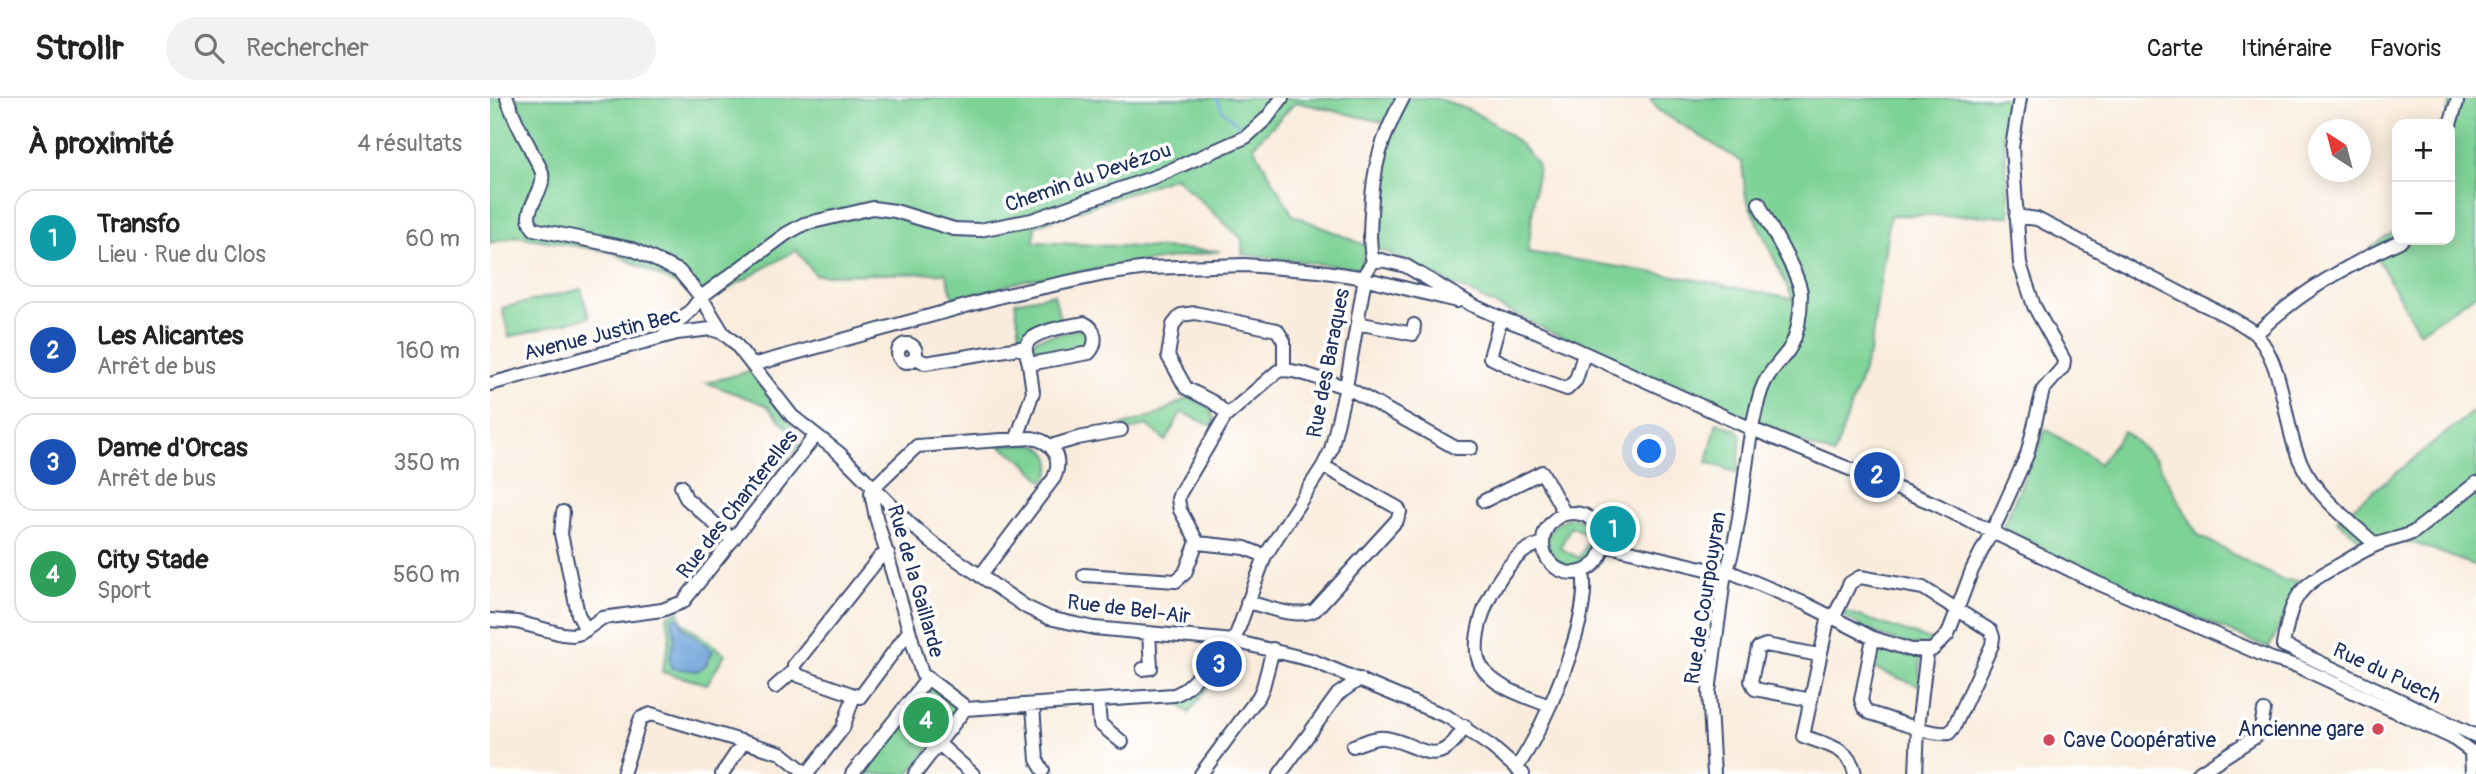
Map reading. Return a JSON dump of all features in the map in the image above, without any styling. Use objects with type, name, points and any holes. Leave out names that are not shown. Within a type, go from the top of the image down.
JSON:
[{"type":"street","points":[[507,98],[515,120],[542,172],[540,192],[528,214],[530,225],[534,229],[620,246],[645,254],[685,275],[723,333],[735,343],[752,365],[1002,296],[1147,268],[1220,265],[1319,271],[1365,278],[1472,305]]},
{"type":"street","name":"Chemin du Devézou","points":[[663,336],[701,297],[786,234],[804,225],[873,208],[895,211],[954,229],[979,230],[1032,220],[1157,176],[1246,137],[1268,118],[1282,98]]},
{"type":"street","points":[[1403,98],[1384,135],[1374,167],[1370,246],[1374,262],[1381,260],[1406,266],[1472,305],[1752,429],[1935,504],[2127,596],[2272,659],[2297,666],[2451,737],[2473,753],[2472,774]]},
{"type":"street","points":[[1604,547],[1614,547],[1715,572],[1727,572],[1832,616],[1873,638],[1911,650],[1932,650],[1944,639],[2026,456],[2043,390],[2063,367],[2064,360],[2040,319],[2023,276],[2017,245],[2012,147],[2020,98]]},
{"type":"street","points":[[2451,119],[2456,102]]},
{"type":"street","name":"Rue de Courpouyran","points":[[1714,774],[1709,692],[1747,452],[1763,386],[1791,345],[1799,318],[1801,297],[1798,282],[1759,203]]},
{"type":"street","points":[[2016,216],[2037,219],[2256,334],[2270,358],[2280,386],[2302,466],[2331,506],[2376,545],[2414,532],[2476,483]]},
{"type":"street","points":[[2256,334],[2312,287],[2341,269],[2392,245]]},
{"type":"street","name":"Rue des Baraques","points":[[1234,641],[1265,556],[1323,466],[1335,438],[1366,272],[1374,262]]},
{"type":"street","points":[[1227,414],[1213,402],[1186,388],[1168,356],[1173,325],[1181,315],[1195,313],[1277,330],[1284,341],[1284,370]]},
{"type":"street","points":[[1502,318],[1490,357],[1525,374],[1567,389],[1576,380],[1584,354]]},
{"type":"street","points":[[915,357],[925,362],[1026,347],[1035,335],[1084,323],[1094,332],[1094,347],[1086,355],[1029,364]]},
{"type":"street","points":[[1357,323],[1413,333]]},
{"type":"street","name":"Avenue Justin Bec","points":[[490,384],[663,336],[711,329],[723,333]]},
{"type":"street","points":[[1017,438],[1033,392],[1026,347]]},
{"type":"street","name":"Rue de Bel-Air","points":[[752,365],[792,416],[839,453],[931,542],[1019,604],[1049,618],[1094,628],[1234,641],[1311,660],[1465,726],[1520,771]]},
{"type":"street","points":[[1265,556],[1245,548],[1202,545],[1196,542],[1180,510],[1178,499],[1183,486],[1227,414],[1273,374],[1284,370],[1346,387],[1456,449],[1471,448]]},
{"type":"street","points":[[1051,446],[1121,430]]},
{"type":"street","name":"Rue des Chanterelles","points":[[490,621],[517,622],[562,634],[581,633],[601,618],[662,610],[683,602],[816,435]]},
{"type":"street","points":[[873,488],[917,446],[1017,438],[1043,440],[1051,446],[1057,454],[1058,463],[1054,478],[980,576]]},
{"type":"street","points":[[1247,602],[1295,613],[1315,610],[1397,520],[1400,512],[1398,508],[1323,466]]},
{"type":"street","points":[[1484,501],[1542,472],[1565,513]]},
{"type":"street","points":[[681,485],[686,498],[733,540]]},
{"type":"street","name":"Rue de la Gaillarde","points":[[873,488],[871,493],[879,529],[922,674],[965,709]]},
{"type":"street","points":[[563,512],[561,534],[578,614],[586,630]]},
{"type":"street","points":[[879,529],[898,512]]},
{"type":"street","points":[[1565,513],[1580,514],[1595,522],[1600,529],[1604,547],[1597,562],[1583,573],[1569,574],[1554,567],[1544,553],[1546,529],[1565,513]]},
{"type":"street","points":[[1084,575],[1176,581],[1185,573],[1196,542]]},
{"type":"street","points":[[1543,544],[1526,548],[1506,569],[1492,596],[1475,644],[1480,663],[1492,678],[1510,690],[1549,706]]},
{"type":"street","name":"Rue du Puech","points":[[2376,545],[2304,586],[2291,611],[2283,645],[2476,736]]},
{"type":"street","points":[[888,553],[880,557],[834,614],[794,665],[794,670],[797,675],[860,697],[909,631]]},
{"type":"street","points":[[1520,771],[1549,706],[1578,625],[1584,589],[1583,573]]},
{"type":"street","points":[[1855,774],[1853,761],[1843,751],[1803,736],[1819,655],[1832,616],[1850,583],[1860,577],[1923,588],[1991,632],[1993,637],[1992,645],[1952,730],[1945,733],[1870,713],[1861,704],[1873,638]]},
{"type":"street","points":[[1143,669],[1151,668],[1149,633]]},
{"type":"street","points":[[915,774],[965,709],[1169,696],[1180,693],[1217,652],[1220,640]]},
{"type":"street","points":[[1811,700],[1755,689],[1751,681],[1758,648],[1766,645],[1819,655]]},
{"type":"street","points":[[1201,774],[1259,696],[1264,687],[1273,649]]},
{"type":"street","points":[[1916,774],[1918,727],[1927,651]]},
{"type":"street","points":[[775,687],[794,670]]},
{"type":"street","points":[[852,774],[928,678]]},
{"type":"street","points":[[1280,774],[1338,694],[1360,679]]},
{"type":"street","points":[[623,774],[641,718],[651,713],[781,753],[807,774],[843,728],[854,695]]},
{"type":"street","points":[[1098,701],[1100,723],[1122,742]]},
{"type":"street","points":[[1032,706],[1037,760],[1043,770]]},
{"type":"street","points":[[2197,774],[2255,737],[2264,711]]},
{"type":"street","points":[[1353,746],[1384,737],[1427,754],[1438,754],[1453,742],[1465,726]]},
{"type":"street","points":[[1290,774],[1305,754],[1304,739]]},
{"type":"street","points":[[722,774],[743,743]]},
{"type":"street","points":[[939,744],[973,774]]},
{"type":"street","points":[[2472,774],[2476,768]]},
{"type":"green space","points":[[490,98],[1434,98],[1464,108],[1492,122],[1517,142],[1538,165],[1528,252],[1793,299],[1746,198],[1742,162],[1658,110],[1650,98],[2011,98],[2003,130],[2010,216],[1890,215],[1870,351],[1834,455],[1664,384],[1552,333],[1387,252],[1367,247],[1360,269],[1242,254],[1242,239],[1175,177],[1035,226],[1034,242],[1220,251],[1025,280],[954,301],[946,273],[815,275],[796,250],[716,296],[690,292],[612,252],[517,236],[490,243]],"holes":[[[1296,102],[1395,125],[1381,165],[1367,246],[1293,215],[1253,146]]]},
{"type":"green space","points":[[2452,98],[2476,98],[2476,294],[2419,332],[2371,247],[2392,233],[2392,245],[2455,245],[2455,119],[2446,119]]},
{"type":"green space","points":[[581,289],[589,317],[509,337],[502,308]]},
{"type":"green space","points":[[1054,294],[1061,324],[1021,340],[1015,302]]},
{"type":"green space","points":[[1081,329],[1088,332],[1088,346],[1084,351],[1038,358],[1035,355],[1033,342],[1038,338]]},
{"type":"green space","points":[[750,371],[801,436],[799,447],[763,492],[793,454],[796,446],[794,435],[766,405],[707,383]]},
{"type":"green space","points":[[1189,397],[1210,408],[1214,420],[1212,426],[1181,412],[1166,441],[1146,425],[1123,433],[1121,426],[1158,414]]},
{"type":"green space","points":[[2476,409],[2476,566],[2412,542],[2366,544],[2337,520]]},
{"type":"green space","points":[[1717,422],[1737,430],[1741,435],[1738,473],[1707,462]]},
{"type":"green space","points":[[2046,429],[2099,464],[2124,431],[2156,460],[2198,535],[2281,580],[2301,581],[2269,648],[2058,559],[2001,531]]},
{"type":"green space","points":[[1035,444],[1045,451],[1050,460],[1050,470],[1044,482],[1022,460],[999,445]]},
{"type":"green space","points":[[1569,518],[1587,522],[1595,530],[1599,541],[1591,563],[1580,569],[1568,567],[1557,560],[1550,550],[1548,538],[1553,527]],"holes":[[[1571,526],[1590,537],[1579,558],[1560,548]]]},
{"type":"green space","points":[[679,611],[682,622],[725,654],[707,684],[662,672],[670,637],[667,616]]},
{"type":"green space","points":[[1844,611],[1934,641],[1914,645],[1888,638],[1843,616]]},
{"type":"green space","points":[[1228,646],[1238,649],[1240,658],[1230,656],[1189,713],[1179,704],[1192,699],[1222,662],[1217,657]]},
{"type":"green space","points":[[1881,648],[1920,658],[1919,686],[1873,668],[1876,653]]},
{"type":"green space","points":[[932,687],[957,705],[958,712],[909,774],[863,774],[926,688]]},
{"type":"water","points":[[678,617],[684,628],[713,651],[705,666],[697,671],[671,668],[670,657],[675,637],[672,618]]},
{"type":"waterway","points":[[1216,98],[1222,110],[1240,126]]},
{"type":"place","name":"Les Alicantes","points":[[1877,475]]},
{"type":"place","name":"Transfo","points":[[1613,529]]},
{"type":"place","name":"Dame d'Orcas","points":[[1219,664]]},
{"type":"place","name":"City Stade","points":[[926,720]]},
{"type":"place","name":"Ancienne gare","points":[[2378,729]]},
{"type":"place","name":"Cave Coopérative","points":[[2049,740]]}]
